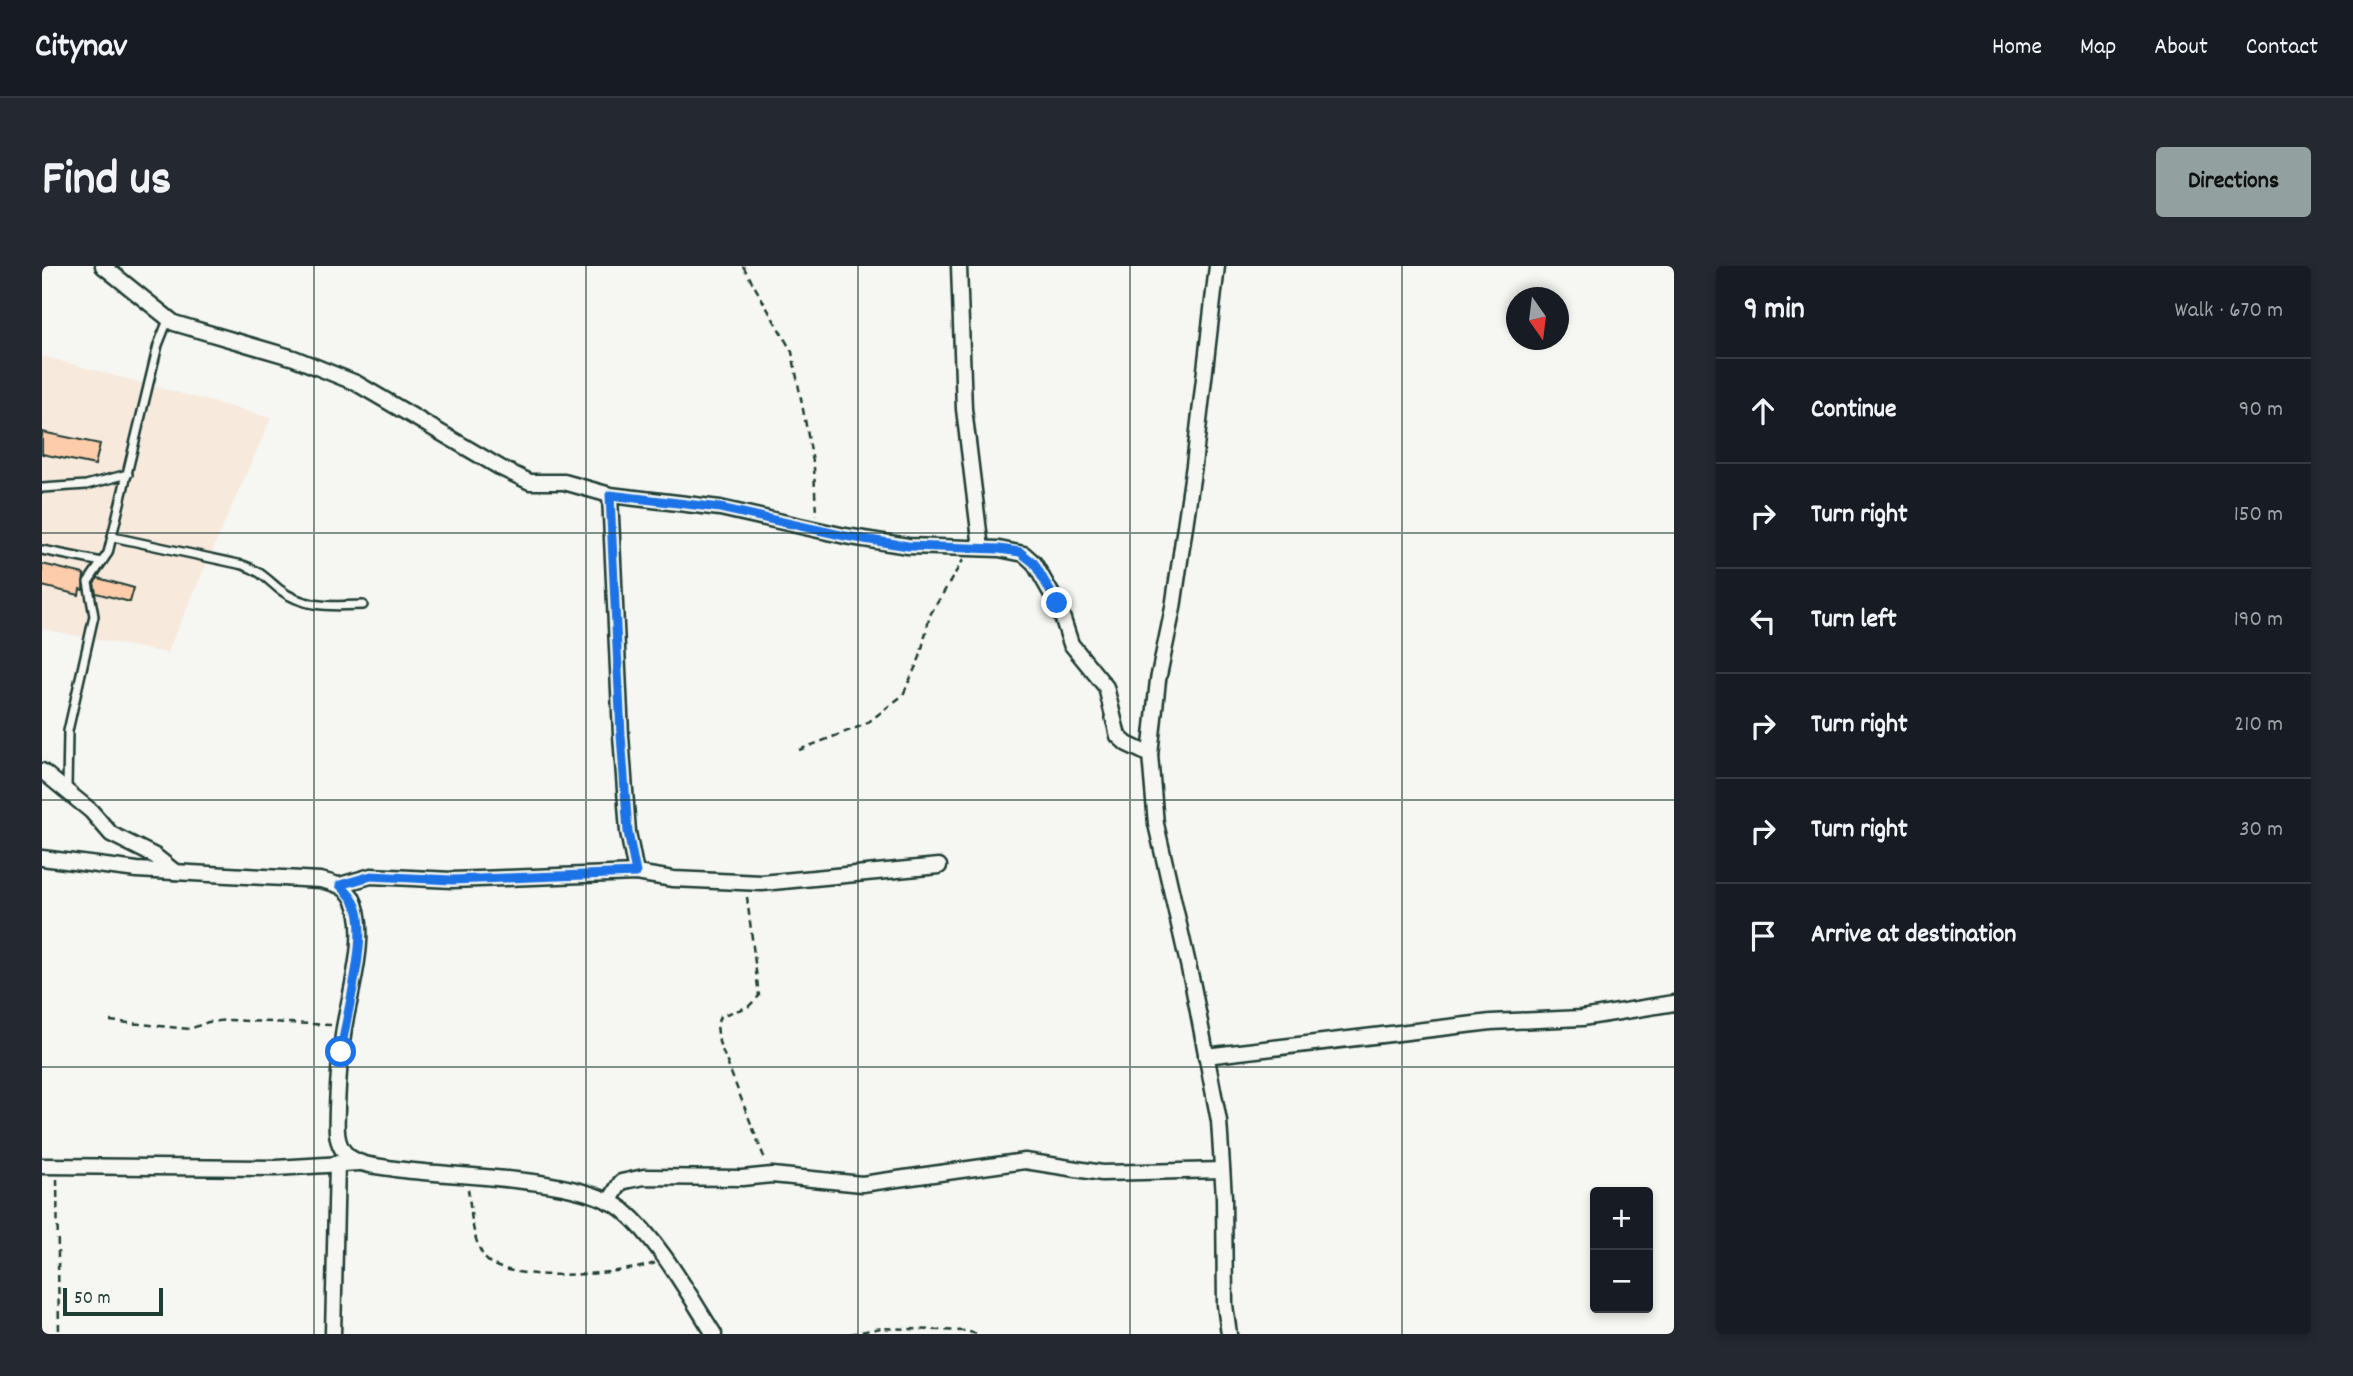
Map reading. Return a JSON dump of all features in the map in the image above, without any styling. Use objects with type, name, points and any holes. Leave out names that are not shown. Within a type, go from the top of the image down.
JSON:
[{"type":"street","points":[[103,266],[168,320],[294,358],[356,383],[515,477],[530,482],[574,484],[610,495],[720,508],[816,530],[908,546],[1020,552],[1032,560],[1061,610],[1071,644],[1106,687],[1118,736],[1127,744],[1150,755]]},
{"type":"street","points":[[958,266],[964,401],[975,548]]},
{"type":"street","points":[[1217,266],[1191,488],[1173,608],[1158,680],[1150,755],[1156,824],[1219,1121],[1227,1264],[1225,1304],[1229,1334]]},
{"type":"street","points":[[610,495],[621,735],[628,832],[636,873]]},
{"type":"street","points":[[42,771],[67,790],[111,834],[155,856],[175,872]]},
{"type":"street","points":[[42,858],[175,872],[320,880],[340,885],[371,876],[452,880],[636,873],[673,879],[788,882],[939,866]]},
{"type":"street","points":[[340,885],[351,896],[358,913],[354,979],[338,1076],[336,1126],[341,1147],[346,1154],[362,1163]]},
{"type":"street","points":[[1206,1055],[1241,1054],[1307,1042],[1491,1022],[1582,1018],[1674,1003]]},
{"type":"street","points":[[609,1202],[621,1182],[635,1178],[772,1175],[838,1184],[862,1184],[1025,1161],[1102,1173],[1222,1170]]},
{"type":"street","points":[[333,1334],[337,1163]]},
{"type":"street","points":[[49,1166],[276,1168],[362,1163],[565,1189],[609,1202],[635,1222],[715,1334]]},
{"type":"lane","points":[[67,790],[68,731],[94,616],[88,582],[108,553],[113,537],[158,345],[168,320]]},
{"type":"lane","points":[[42,488],[86,485],[128,474]]},
{"type":"lane","points":[[113,537],[243,565],[262,573],[292,597],[309,605],[363,605]]},
{"type":"lane","points":[[42,550],[102,562]]},
{"type":"path","points":[[743,266],[792,352],[815,476],[816,530]]},
{"type":"path","points":[[799,750],[866,724],[903,695],[920,657],[930,615],[975,548]]},
{"type":"path","points":[[744,881],[759,996],[748,1007],[720,1016],[717,1025],[725,1059],[772,1175]]},
{"type":"path","points":[[110,1021],[190,1029],[208,1022],[229,1020],[309,1022],[344,1027]]},
{"type":"path","points":[[49,1166],[59,1334]]},
{"type":"path","points":[[466,1176],[480,1248],[486,1259],[495,1264],[522,1272],[611,1272],[631,1271],[664,1260]]},
{"type":"path","points":[[850,1334],[881,1328],[955,1330],[977,1334]]},
{"type":"shaded area","points":[[42,356],[271,418],[167,653],[42,629]]},
{"type":"building","points":[[42,432],[100,444],[95,465],[42,454]]},
{"type":"building","points":[[42,564],[84,574],[83,590],[80,589],[79,595],[42,586]]},
{"type":"building","points":[[98,578],[134,588],[130,602],[96,593],[94,583]]},
{"type":"route","points":[[341,1052],[354,979],[358,913],[351,896],[340,885],[371,876],[452,880],[636,873],[628,832],[621,735],[609,531],[610,495],[720,508],[805,528],[908,546],[1020,552],[1034,563],[1057,603]]}]
